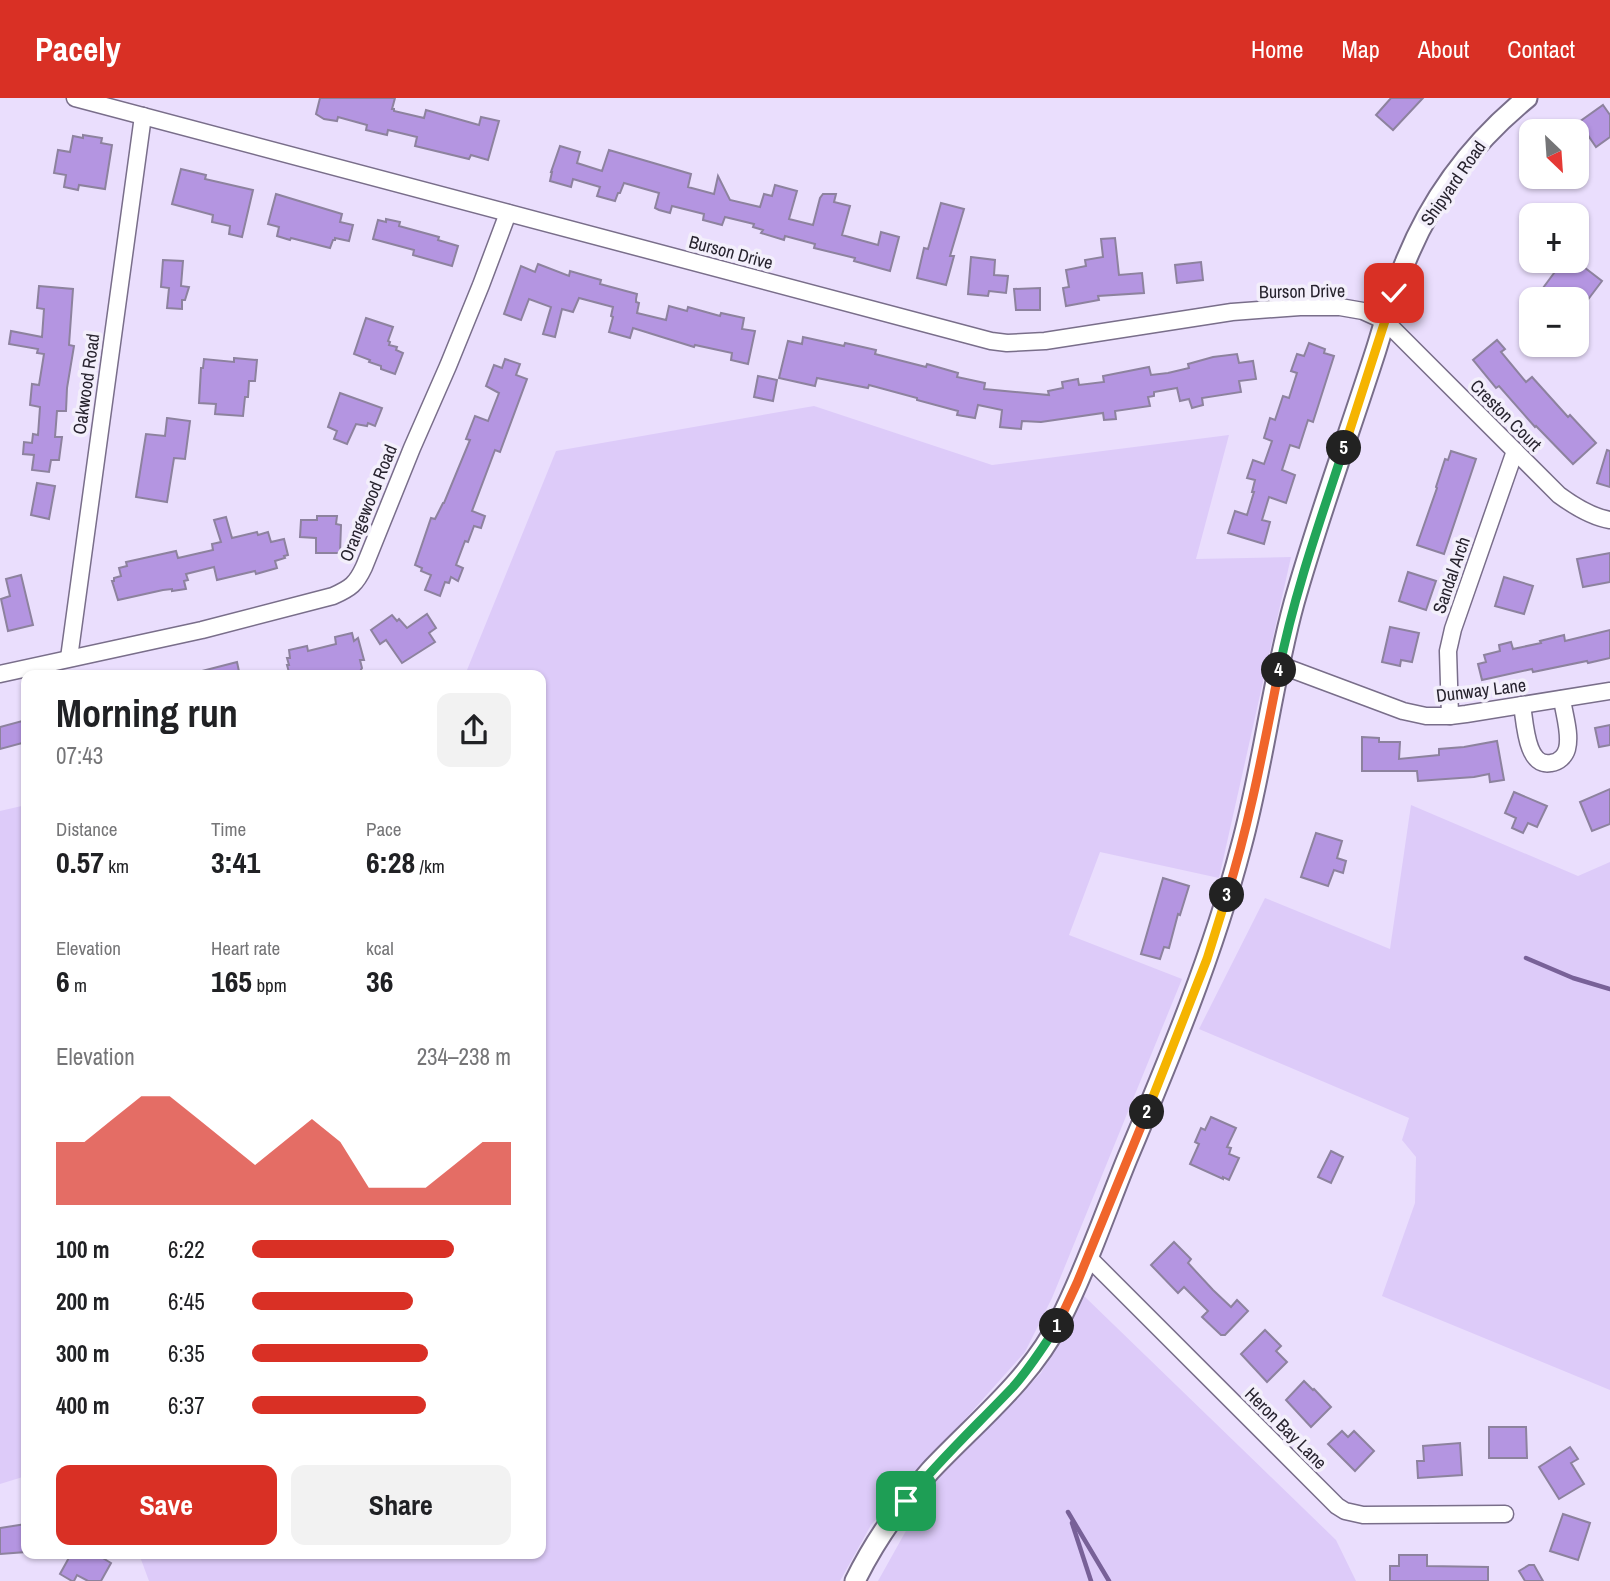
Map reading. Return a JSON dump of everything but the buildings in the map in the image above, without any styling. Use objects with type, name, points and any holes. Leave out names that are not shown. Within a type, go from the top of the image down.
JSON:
[{"type":"street","name":"Burson Drive","points":[[75,98],[991,341],[1045,341],[1232,312],[1300,307],[1340,307],[1363,311],[1385,321]]},
{"type":"street","name":"Shipyard Road","points":[[855,1581],[882,1534],[906,1501],[1037,1357],[1057,1325],[1077,1283],[1207,959],[1242,845],[1280,665],[1308,555],[1405,263],[1442,191],[1480,141],[1527,98]]},
{"type":"street","name":"Oakwood Road","points":[[69,658],[143,116]]},
{"type":"street","name":"Orangewood Road","points":[[0,674],[202,630],[333,596],[349,589],[357,581],[364,567],[412,448],[449,366],[508,213]]},
{"type":"street","name":"Creston Court","points":[[1385,321],[1559,495],[1578,509],[1610,520]]},
{"type":"street","name":"Sandal Arch","points":[[1450,716],[1448,651],[1453,629],[1515,451]]},
{"type":"street","name":"Dunway Lane","points":[[1280,665],[1403,711],[1426,716],[1450,716],[1610,691]]},
{"type":"street","points":[[1522,705],[1531,752],[1536,759],[1550,764],[1563,756],[1567,747],[1562,699]]},
{"type":"street","name":"Heron Bay Lane","points":[[1088,1257],[1337,1507],[1363,1515],[1505,1514]]},
{"type":"shaded area","points":[[814,406],[992,465],[1229,435],[1196,559],[1291,557],[1219,878],[1100,852],[1069,935],[1182,979],[1052,1298],[1025,1352],[871,1525],[840,1581],[149,1581],[141,1559],[546,1559],[546,670],[467,670],[556,451]]},
{"type":"shaded area","points":[[1411,805],[1578,876],[1610,862],[1610,1390],[1382,1296],[1415,1203],[1416,1157],[1402,1140],[1409,1118],[1199,1029],[1265,898],[1390,949]]},
{"type":"shaded area","points":[[21,806],[21,1478],[0,1484],[0,811]]},
{"type":"shaded area","points":[[1083,1295],[1336,1540],[1356,1581],[878,1581],[931,1486],[1041,1373]]},
{"type":"waterway","points":[[1526,958],[1573,978],[1610,989]]},
{"type":"waterway","points":[[1068,1512],[1109,1581]]},
{"type":"waterway","points":[[1072,1523],[1091,1581]]},
{"type":"route","points":[[906,1501],[928,1474],[1013,1386],[1037,1357],[1057,1325],[1077,1283],[1153,1096],[1207,959],[1229,891],[1253,797],[1293,609],[1308,555],[1394,293]]}]
